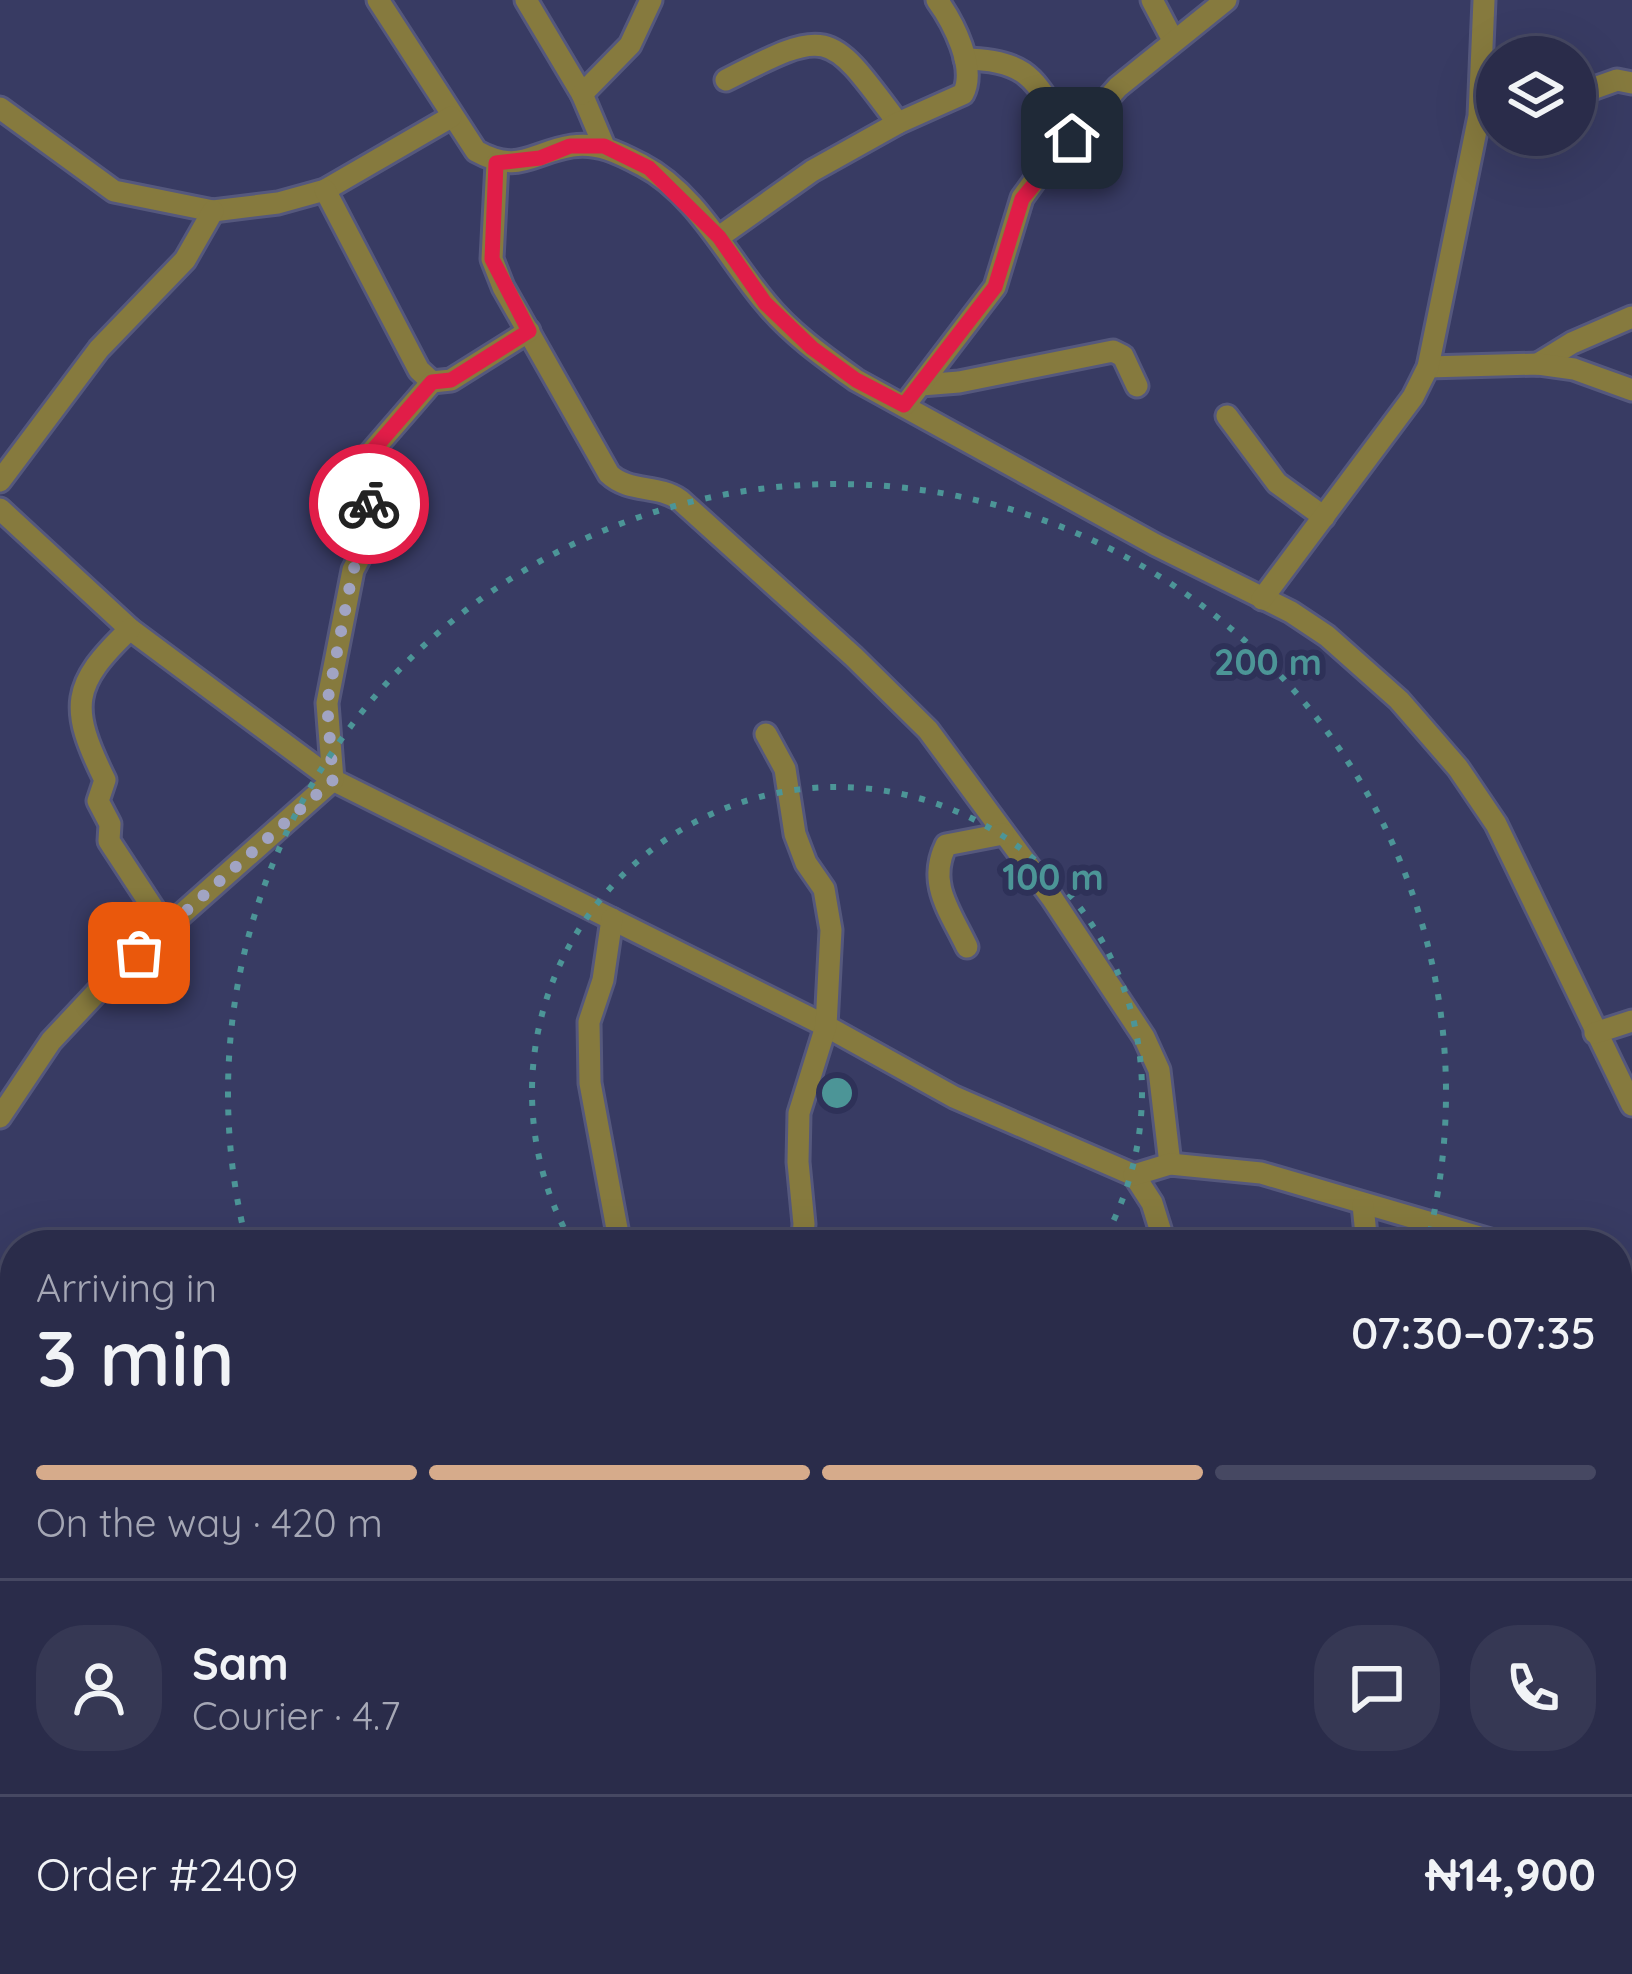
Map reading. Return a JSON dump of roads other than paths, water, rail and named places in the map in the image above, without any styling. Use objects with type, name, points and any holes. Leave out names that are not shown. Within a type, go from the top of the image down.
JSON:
[{"type":"street","points":[[378,0],[476,151],[496,163],[540,158],[570,146],[604,146],[649,168],[719,237],[765,303],[812,348],[856,380],[1327,636],[1399,700],[1458,767],[1496,824],[1595,1034],[1630,1096]]},
{"type":"street","points":[[526,0],[582,94],[604,146]]},
{"type":"street","points":[[582,94],[630,44],[651,0]]},
{"type":"street","points":[[719,237],[812,171],[898,123],[963,94],[969,77],[965,59],[937,0]]},
{"type":"street","points":[[1152,0],[1173,40]]},
{"type":"street","points":[[904,405],[995,287],[1022,199],[1118,87],[1226,0]]},
{"type":"street","points":[[1484,0],[1485,36]]},
{"type":"street","points":[[726,80],[792,46],[815,43],[837,50],[898,123]]},
{"type":"street","points":[[965,59],[1016,64],[1072,138]]},
{"type":"street","points":[[1596,87],[1617,80],[1632,83]]},
{"type":"street","points":[[0,108],[113,191],[213,211],[278,203],[325,190],[451,117]]},
{"type":"street","points":[[1262,599],[1413,397],[1428,368],[1478,156]]},
{"type":"street","points":[[496,163],[492,259],[609,474],[620,485],[664,489],[680,500],[928,730],[1052,898],[1144,1037],[1159,1070],[1170,1164]]},
{"type":"street","points":[[325,190],[419,370],[432,382]]},
{"type":"street","points":[[0,481],[99,349],[185,260],[213,211]]},
{"type":"street","points":[[1538,364],[1632,317]]},
{"type":"street","points":[[333,780],[327,703],[353,570],[374,530],[375,516],[358,475],[360,465],[432,382],[451,380],[529,331]]},
{"type":"street","points":[[921,385],[958,382],[1113,350],[1123,356],[1137,386]]},
{"type":"street","points":[[1428,368],[1538,364],[1574,369],[1632,390]]},
{"type":"street","points":[[1227,416],[1277,483],[1324,517]]},
{"type":"street","points":[[0,509],[130,629],[333,780],[826,1026],[954,1097],[1134,1175],[1152,1203],[1161,1230]]},
{"type":"street","points":[[130,629],[90,673],[80,712],[83,735],[104,780],[98,801],[110,824],[111,848],[166,928]]},
{"type":"street","points":[[766,734],[785,769],[795,834],[806,863],[824,889],[830,930],[826,1026],[799,1113],[803,1230]]},
{"type":"street","points":[[0,1117],[69,1021],[333,780]]},
{"type":"street","points":[[967,947],[938,888],[937,863],[946,844],[1003,834]]},
{"type":"street","points":[[613,919],[603,980],[589,1022],[590,1083],[617,1230]]},
{"type":"street","points":[[1595,1034],[1632,1021]]},
{"type":"street","points":[[1134,1175],[1170,1164],[1261,1173],[1454,1230]]},
{"type":"street","points":[[1363,1204],[1366,1230]]}]
